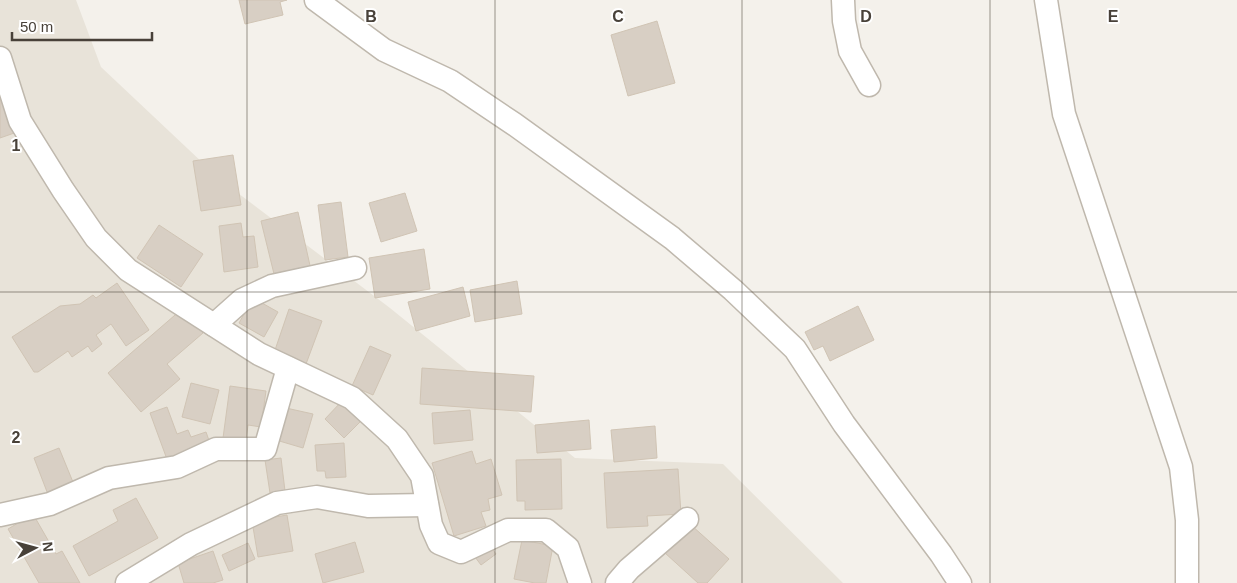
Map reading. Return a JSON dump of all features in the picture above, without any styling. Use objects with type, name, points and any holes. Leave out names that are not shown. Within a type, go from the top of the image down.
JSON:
[{"type":"street","points":[[316,0],[384,50],[450,81],[514,124],[672,238],[734,290],[794,349],[844,424],[941,554],[960,583]]},
{"type":"street","points":[[843,0],[844,21],[850,51],[869,85]]},
{"type":"street","points":[[1046,0],[1064,114],[1181,467],[1187,520],[1187,583]]},
{"type":"street","points":[[0,58],[20,121],[63,190],[96,238],[128,270],[259,354],[352,398],[397,439],[422,476],[431,525],[439,542],[461,552],[508,530],[546,530],[568,548],[580,583]]},
{"type":"street","points":[[214,325],[242,300],[272,286],[356,268]]},
{"type":"street","points":[[0,516],[50,504],[109,478],[177,467],[216,449],[265,449],[288,368]]},
{"type":"street","points":[[127,583],[191,544],[277,503],[317,497],[368,506],[427,505]]},
{"type":"street","points":[[617,583],[629,569],[687,519]]},
{"type":"shaded area","points":[[0,0],[76,0],[101,67],[222,181],[390,308],[575,458],[723,464],[843,583],[0,583]]},
{"type":"building","points":[[239,0],[287,0],[280,2],[283,15],[245,24]]},
{"type":"building","points":[[657,21],[675,83],[628,96],[611,35]]},
{"type":"building","points":[[0,91],[20,131],[0,138]]},
{"type":"building","points":[[233,155],[241,205],[201,211],[193,161]]},
{"type":"building","points":[[405,193],[417,231],[381,242],[369,203]]},
{"type":"building","points":[[341,202],[348,257],[325,260],[318,205]]},
{"type":"building","points":[[298,212],[311,270],[275,278],[261,221]]},
{"type":"building","points":[[241,223],[243,237],[254,236],[258,267],[224,272],[219,226]]},
{"type":"building","points":[[159,225],[203,254],[181,287],[137,258]]},
{"type":"building","points":[[424,249],[430,289],[375,298],[369,258]]},
{"type":"building","points":[[517,281],[522,314],[475,322],[470,290]]},
{"type":"building","points":[[117,283],[149,330],[126,346],[111,324],[96,335],[102,344],[92,352],[88,346],[72,357],[68,351],[38,372],[34,372],[12,337],[60,306],[80,304],[93,295],[96,298]]},
{"type":"building","points":[[463,287],[470,316],[416,331],[408,302]]},
{"type":"building","points":[[253,298],[278,312],[264,337],[239,323]]},
{"type":"building","points":[[858,306],[874,340],[830,361],[823,346],[814,350],[805,332]]},
{"type":"building","points":[[182,309],[203,333],[167,364],[180,379],[141,412],[108,373]]},
{"type":"building","points":[[289,309],[322,321],[306,364],[274,353]]},
{"type":"building","points":[[370,346],[391,355],[373,395],[352,386]]},
{"type":"building","points":[[422,368],[534,376],[531,412],[420,404]]},
{"type":"building","points":[[191,383],[219,390],[210,424],[182,417]]},
{"type":"building","points":[[230,386],[266,391],[261,427],[248,425],[246,441],[223,438]]},
{"type":"building","points":[[341,402],[361,421],[344,438],[325,419]]},
{"type":"building","points":[[167,407],[177,434],[188,430],[191,437],[206,432],[211,446],[168,462],[150,413]]},
{"type":"building","points":[[286,408],[313,414],[303,448],[276,440]]},
{"type":"building","points":[[470,410],[473,440],[434,444],[432,413]]},
{"type":"building","points":[[589,420],[591,449],[537,453],[535,425]]},
{"type":"building","points":[[655,426],[657,458],[614,462],[611,430]]},
{"type":"building","points":[[344,443],[346,477],[326,478],[325,471],[317,471],[315,445]]},
{"type":"building","points":[[59,448],[75,487],[49,497],[34,458]]},
{"type":"building","points":[[472,451],[476,464],[491,459],[502,495],[488,499],[490,510],[481,512],[486,526],[454,536],[432,463]]},
{"type":"building","points":[[281,458],[285,491],[270,493],[265,460]]},
{"type":"building","points":[[561,459],[562,509],[525,510],[525,501],[517,501],[516,460]]},
{"type":"building","points":[[678,469],[681,514],[647,516],[648,526],[607,528],[604,473]]},
{"type":"building","points":[[136,498],[158,538],[89,576],[73,546],[118,521],[113,510]]},
{"type":"building","points":[[33,514],[56,554],[62,551],[80,583],[39,583],[8,529]]},
{"type":"building","points":[[287,515],[293,551],[258,557],[252,521]]},
{"type":"building","points":[[691,525],[729,559],[707,583],[698,583],[665,553]]},
{"type":"building","points":[[522,540],[553,546],[546,583],[514,579]]},
{"type":"building","points":[[355,542],[364,572],[323,583],[315,554]]},
{"type":"building","points":[[248,543],[255,559],[229,571],[222,555]]},
{"type":"building","points":[[490,546],[496,554],[481,565],[475,557]]},
{"type":"building","points":[[213,551],[223,580],[213,583],[184,583],[178,563]]}]
